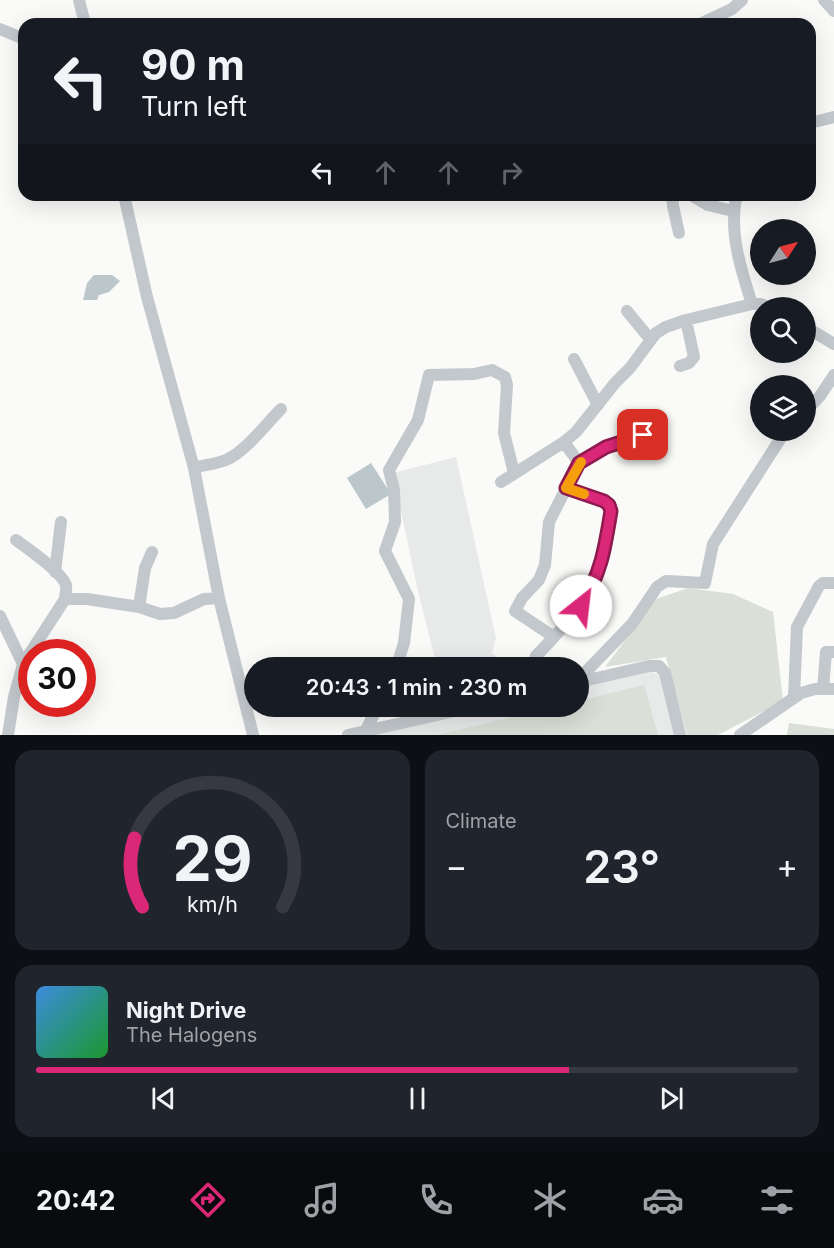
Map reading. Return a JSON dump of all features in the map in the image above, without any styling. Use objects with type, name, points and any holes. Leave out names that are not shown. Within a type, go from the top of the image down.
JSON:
[{"type":"street","points":[[79,0],[84,18]]},
{"type":"street","points":[[713,18],[732,9],[741,0]]},
{"type":"street","points":[[824,0],[834,11]]},
{"type":"street","points":[[0,29],[18,36]]},
{"type":"street","points":[[816,122],[834,117]]},
{"type":"street","points":[[125,201],[147,297],[194,468],[219,598],[253,735]]},
{"type":"street","points":[[673,201],[679,233]]},
{"type":"street","points":[[701,201],[733,211]]},
{"type":"street","points":[[736,201],[733,211],[739,256],[750,297]]},
{"type":"street","points":[[501,482],[564,442],[630,368],[650,339],[666,327],[750,304]]},
{"type":"street","points":[[627,311],[650,339]]},
{"type":"street","points":[[680,366],[691,362],[694,353],[686,320]]},
{"type":"street","points":[[816,333],[834,344]]},
{"type":"street","points":[[574,359],[598,405]]},
{"type":"street","points":[[400,657],[404,643],[409,599],[385,551],[395,522],[394,490],[389,470],[418,420],[429,375],[474,374],[492,370],[505,377],[507,385],[504,433],[514,473]]},
{"type":"street","points":[[816,400],[834,375]]},
{"type":"street","points":[[194,468],[225,460],[233,455],[248,444],[281,409]]},
{"type":"street","points":[[554,637],[515,611],[522,598],[539,580],[542,573],[545,565],[549,522],[579,463],[606,447],[643,435]]},
{"type":"street","points":[[589,670],[624,633],[662,583],[666,581],[705,583],[713,544],[779,441]]},
{"type":"street","points":[[564,442],[579,463]]},
{"type":"street","points":[[536,657],[581,606],[592,587],[605,553],[611,511],[609,505],[604,501],[566,488]]},
{"type":"street","points":[[55,572],[61,522]]},
{"type":"street","points":[[16,540],[55,572],[66,585],[65,599],[39,639]]},
{"type":"street","points":[[139,607],[145,568],[152,552]]},
{"type":"street","points":[[794,697],[798,624],[819,586],[824,583],[834,583]]},
{"type":"street","points":[[65,599],[87,599],[139,607],[160,614],[174,613],[199,600],[219,598]]},
{"type":"street","points":[[0,616],[18,654]]},
{"type":"street","points":[[740,735],[807,690],[829,689],[826,652],[834,652]]},
{"type":"street","points":[[589,678],[659,666],[665,673],[680,735]]},
{"type":"street","points":[[8,735],[18,682]]},
{"type":"street","points":[[366,730],[372,717]]},
{"type":"street","points":[[348,735],[426,717]]},
{"type":"shaded area","points":[[94,275],[112,275],[120,281],[109,292],[99,295],[97,300],[83,300],[87,283]]},
{"type":"shaded area","points":[[456,457],[496,638],[492,653],[496,657],[434,657],[393,473]]},
{"type":"shaded area","points":[[371,463],[391,494],[366,509],[347,478]]},
{"type":"shaded area","points":[[688,588],[733,594],[773,612],[783,701],[718,735],[687,735],[666,657],[605,667],[656,599]]},
{"type":"shaded area","points":[[647,669],[661,677],[675,735],[373,735],[445,717],[589,717],[589,684]]},
{"type":"shaded area","points":[[644,685],[658,735],[437,735],[513,717],[589,717],[589,699]]},
{"type":"shaded area","points":[[789,723],[834,729],[834,735],[787,735]]},
{"type":"slow traffic","points":[[581,462],[566,488],[584,494]]},
{"type":"route","points":[[581,606],[600,569],[605,553],[611,511],[609,505],[604,501],[566,488],[579,463],[606,447],[643,435]]}]
